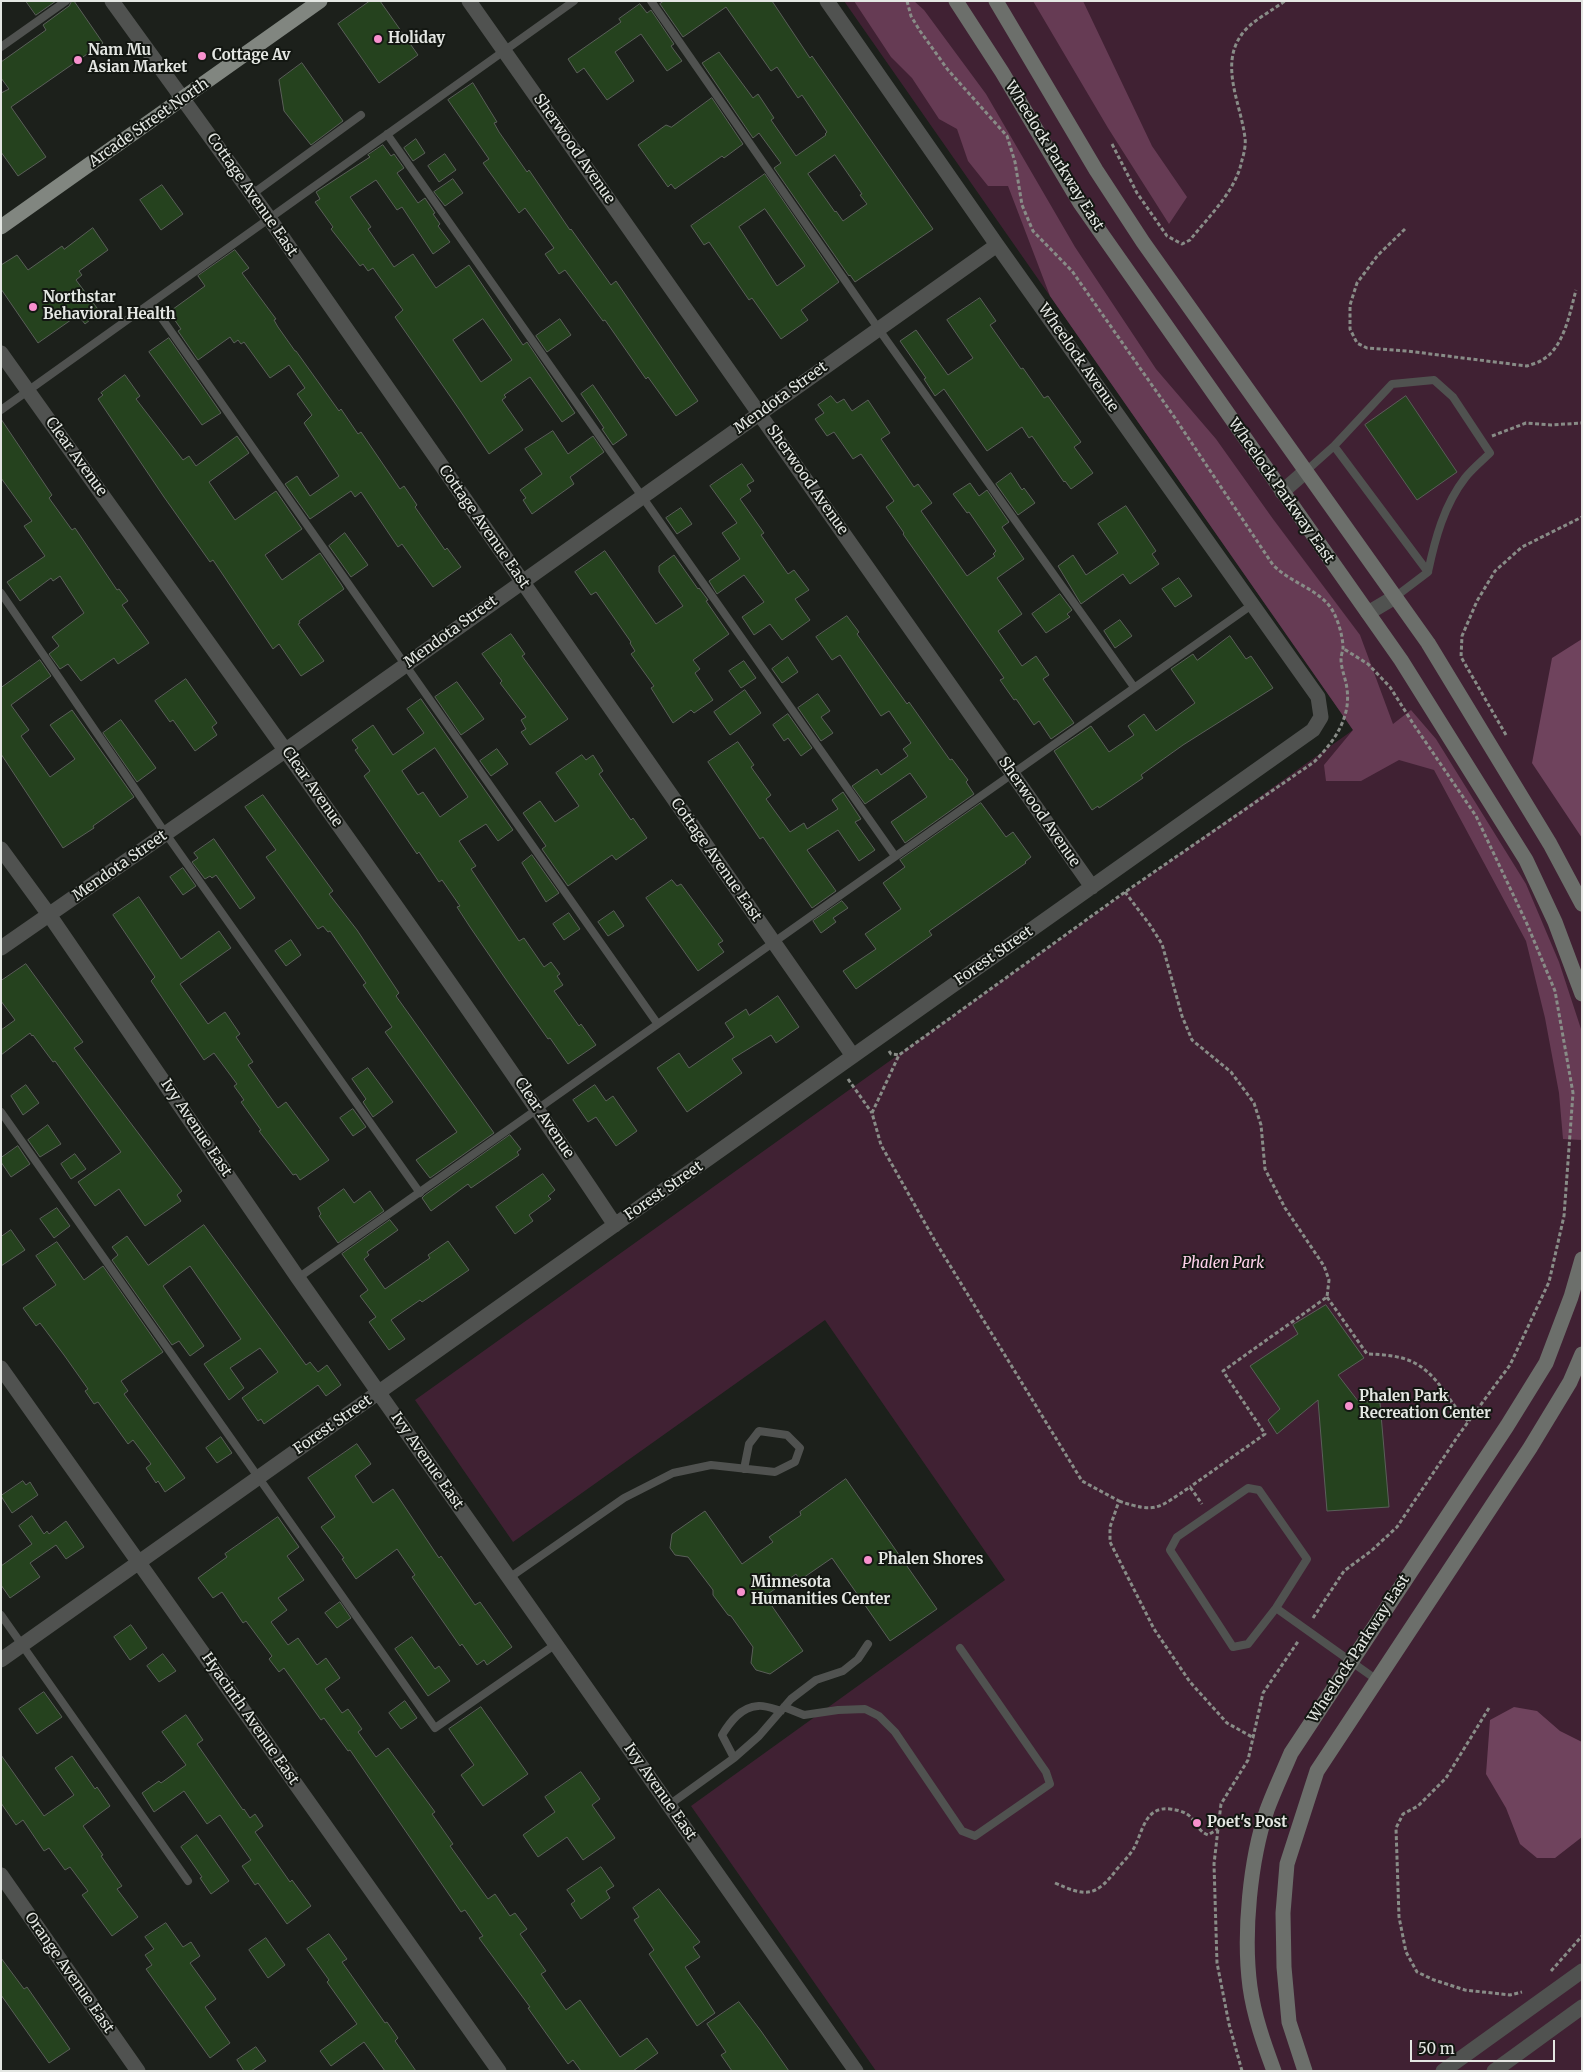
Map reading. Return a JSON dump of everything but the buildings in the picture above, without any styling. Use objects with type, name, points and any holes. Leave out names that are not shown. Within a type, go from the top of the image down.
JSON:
[{"type":"main road","name":"Arcade Street North","points":[[1,227],[320,1]]},
{"type":"street","name":"Cottage Avenue East","points":[[112,1],[269,218],[853,1056]]},
{"type":"street","name":"Sherwood Avenue","points":[[469,1],[760,412],[1092,887]]},
{"type":"street","name":"Wheelock Avenue","points":[[827,1],[997,245],[1318,697],[1321,717]]},
{"type":"street","name":"Wheelock Parkway East","points":[[956,1],[1002,72],[1080,203],[1401,660],[1526,860],[1555,922],[1582,994]]},
{"type":"street","name":"Wheelock Parkway East","points":[[996,1],[1096,170],[1143,242],[1428,643],[1550,844],[1582,904]]},
{"type":"street","name":"Mendota Street","points":[[1,948],[50,916],[286,750],[997,245]]},
{"type":"street","name":"Clear Avenue","points":[[1,353],[286,750],[539,1110],[615,1225]]},
{"type":"street","points":[[1282,492],[1306,471]]},
{"type":"street","points":[[1368,613],[1395,597]]},
{"type":"street","name":"Forest Street","points":[[1,1660],[1313,730],[1321,717]]},
{"type":"street","name":"Ivy Avenue East","points":[[1,849],[50,916],[298,1278],[856,2071]]},
{"type":"street","name":"Wheelock Parkway East","points":[[1274,2071],[1262,2039],[1250,1987],[1248,1928],[1255,1862],[1267,1810],[1291,1753],[1350,1660],[1546,1363],[1571,1297],[1582,1259]]},
{"type":"street","points":[[1377,1680],[1530,1448],[1570,1382],[1582,1354]]},
{"type":"street","name":"Hyacinth Avenue East","points":[[1,1368],[499,2071]]},
{"type":"street","name":"Wheelock Parkway East","points":[[1305,2071],[1289,2022],[1284,1967],[1283,1914],[1287,1864],[1317,1771],[1377,1680]]},
{"type":"street","name":"Orange Avenue East","points":[[1,1876],[138,2071]]},
{"type":"street","points":[[1443,2071],[1582,1971]]},
{"type":"street","points":[[1494,2071],[1582,2007]]},
{"type":"lane","points":[[1,47],[66,1]]},
{"type":"lane","points":[[1,410],[574,1]]},
{"type":"lane","points":[[651,1],[878,328],[1134,687]]},
{"type":"lane","points":[[251,194],[361,115]]},
{"type":"lane","points":[[387,134],[895,856]]},
{"type":"lane","points":[[151,303],[657,1023]]},
{"type":"lane","points":[[1306,471],[1334,446],[1392,384],[1434,380],[1453,397],[1490,452],[1465,478],[1447,506],[1435,539],[1428,572],[1395,597]]},
{"type":"lane","points":[[1334,446],[1428,572]]},
{"type":"lane","points":[[1,593],[166,834],[420,1193]]},
{"type":"lane","points":[[298,1278],[539,1110],[657,1023],[1252,604]]},
{"type":"lane","points":[[1,1112],[260,1477],[435,1728],[556,1644]]},
{"type":"lane","points":[[509,1578],[624,1498],[673,1473],[711,1465],[744,1470],[776,1472],[795,1462],[800,1448],[787,1436],[759,1431],[749,1444],[744,1470]]},
{"type":"lane","points":[[1248,1488],[1259,1490],[1307,1559],[1276,1608],[1248,1644],[1233,1647],[1170,1550],[1176,1537],[1248,1488]]},
{"type":"lane","points":[[1276,1608],[1377,1680]]},
{"type":"lane","points":[[1,1615],[188,1881]]},
{"type":"lane","points":[[669,1805],[734,1758],[759,1736],[791,1699],[816,1680],[843,1671],[858,1659],[868,1644]]},
{"type":"lane","points":[[734,1758],[722,1735],[732,1720],[747,1709],[759,1705],[804,1715],[838,1710],[865,1709],[879,1716],[895,1732],[962,1831],[975,1836],[1050,1784],[1046,1772],[960,1648]]},
{"type":"path","points":[[872,1113],[899,1055],[1124,892],[1314,762],[1327,749],[1338,732],[1348,710],[1347,689],[1341,658],[1344,649],[1339,623],[1333,610],[1318,596],[1283,575],[1273,565],[1175,418],[1072,271],[1033,231],[1022,206],[1015,162],[1007,136],[948,70],[911,16],[907,1]]},
{"type":"path","points":[[1112,144],[1137,192],[1166,236],[1182,244],[1190,240],[1232,188],[1242,163],[1246,139],[1235,99],[1232,68],[1234,46],[1243,32],[1285,1]]},
{"type":"path","points":[[1405,229],[1378,256],[1357,283],[1350,305],[1350,329],[1357,343],[1367,348],[1527,366],[1543,360],[1556,348],[1576,290]]},
{"type":"path","points":[[1482,440],[1526,423],[1551,425],[1582,423]]},
{"type":"path","points":[[1510,742],[1461,657],[1462,636],[1476,601],[1495,571],[1522,546],[1582,517]]},
{"type":"path","points":[[1242,2071],[1229,2024],[1217,1963],[1214,1864],[1221,1804],[1248,1760],[1263,1692],[1344,1571],[1371,1551],[1398,1527],[1468,1421],[1510,1364],[1549,1282],[1564,1216],[1573,1093],[1555,991],[1527,924],[1476,816],[1390,687],[1368,664],[1344,649]]},
{"type":"path","points":[[1124,892],[1150,925],[1162,944],[1182,1016],[1192,1040],[1231,1072],[1254,1103],[1260,1125],[1265,1169],[1285,1208],[1324,1266],[1329,1280],[1327,1298],[1368,1354],[1405,1357],[1424,1368],[1443,1389],[1458,1412],[1468,1421]]},
{"type":"path","points":[[840,1067],[872,1113],[881,1145],[935,1241],[1082,1481],[1119,1501],[1136,1507],[1151,1509],[1163,1505],[1265,1434],[1223,1371],[1327,1298]]},
{"type":"path","points":[[1190,1487],[1209,1515]]},
{"type":"path","points":[[1119,1501],[1110,1527],[1110,1542],[1154,1629],[1190,1682],[1227,1723],[1254,1738]]},
{"type":"path","points":[[1489,1708],[1446,1778],[1418,1806],[1403,1814],[1396,1828],[1399,1917],[1406,1952],[1417,1972],[1434,1980],[1466,1990],[1510,1996],[1526,1991]]},
{"type":"path","points":[[1055,1883],[1072,1891],[1092,1892],[1102,1888],[1134,1848],[1149,1816],[1157,1810],[1167,1809],[1186,1813],[1194,1817],[1202,1833],[1208,1836],[1218,1829]]},
{"type":"path","points":[[1546,1976],[1582,1936]]},
{"type":"green space","name":"Phalen Park","points":[[844,1],[1582,1],[1582,2071],[876,2071],[691,1806],[1005,1580],[825,1320],[513,1542],[415,1400],[1353,730]]},
{"type":"shaded area","points":[[854,1],[914,1],[924,10],[986,94],[1075,247],[1156,369],[1216,439],[1360,635],[1393,724],[1411,710],[1436,739],[1526,884],[1559,962],[1582,1032],[1582,1140],[1563,1139],[1559,1093],[1545,1018],[1526,941],[1434,770],[1399,760],[1361,781],[1326,781],[1324,765],[1353,730],[1050,296],[1008,186],[988,186],[968,161],[957,129],[939,119],[912,78],[891,57]]},
{"type":"shaded area","points":[[1033,1],[1083,1],[1152,146],[1187,197],[1169,224],[1108,128]]},
{"type":"shaded area","points":[[1582,639],[1582,838],[1532,763],[1552,658]]},
{"type":"shaded area","points":[[1514,1707],[1537,1711],[1560,1731],[1582,1742],[1582,1837],[1555,1858],[1537,1858],[1520,1844],[1506,1808],[1486,1774],[1490,1720]]},
{"type":"place","name":"Holiday","points":[[378,39]]},
{"type":"place","name":"Cottage Av","points":[[202,56]]},
{"type":"place","name":"Nam Mu Asian Market","points":[[78,60]]},
{"type":"place","name":"Northstar Behavioral Health","points":[[33,307]]},
{"type":"place","name":"Phalen Park Recreation Center","points":[[1349,1406]]},
{"type":"place","name":"Phalen Shores","points":[[868,1560]]},
{"type":"place","name":"Minnesota Humanities Center","points":[[741,1592]]},
{"type":"place","name":"Poet's Post","points":[[1197,1823]]}]
